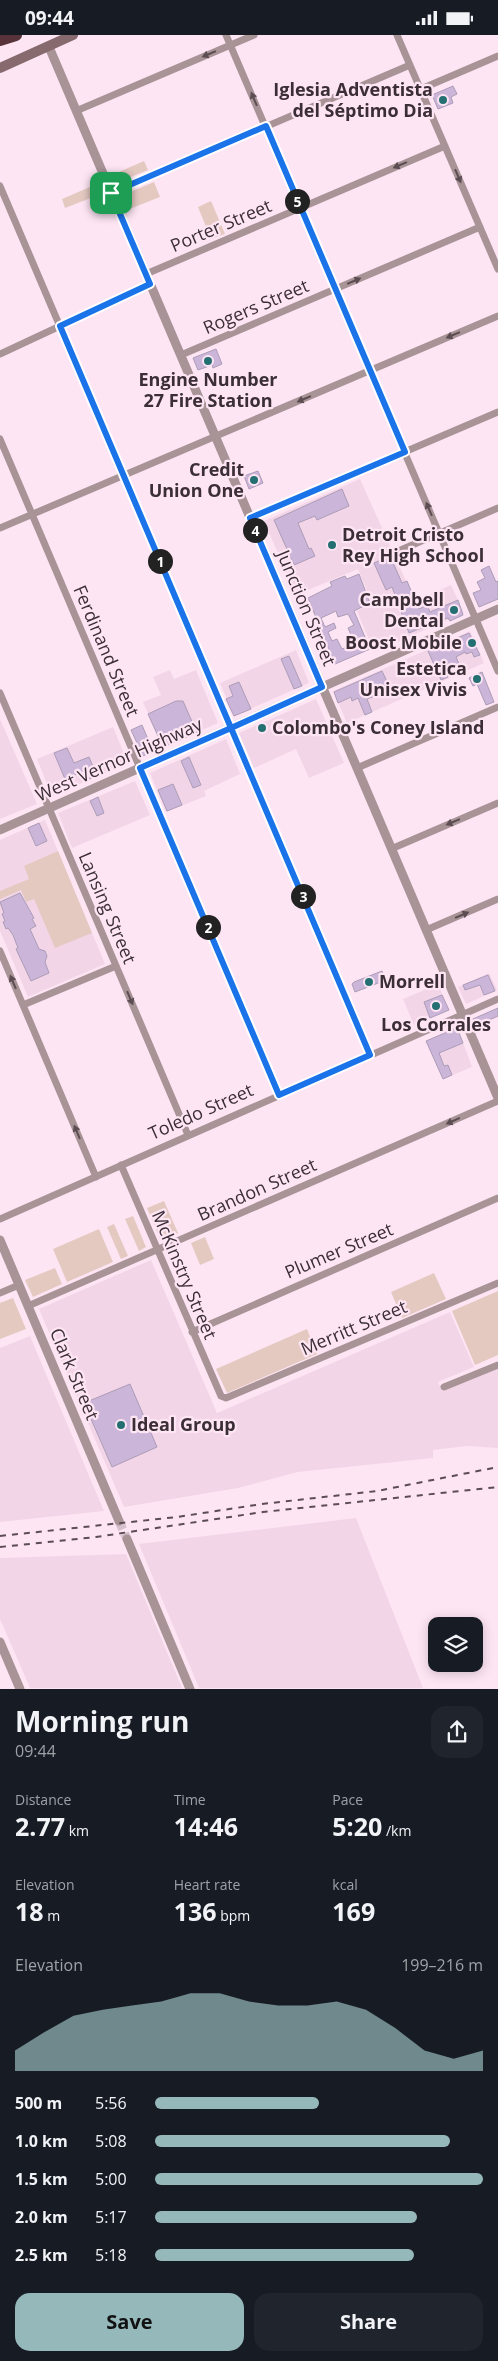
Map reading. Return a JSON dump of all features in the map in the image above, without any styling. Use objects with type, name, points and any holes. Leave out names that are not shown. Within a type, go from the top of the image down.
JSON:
[{"type":"highway","points":[[0,40],[16,35]]},
{"type":"main road","points":[[0,68],[72,35]]},
{"type":"street","points":[[226,35],[498,671]]},
{"type":"street","points":[[76,111],[254,35]]},
{"type":"street","points":[[397,35],[498,269]]},
{"type":"street","name":"Junction Street","points":[[49,47],[498,1100]]},
{"type":"street","points":[[421,89],[498,55]]},
{"type":"street","points":[[111,193],[410,65]]},
{"type":"street","name":"Porter Street","points":[[146,274],[445,146]]},
{"type":"street","points":[[0,186],[370,1055]]},
{"type":"street","name":"Rogers Street","points":[[181,355],[480,227]]},
{"type":"street","points":[[0,354],[150,284]]},
{"type":"street","points":[[0,528],[498,316]]},
{"type":"street","points":[[250,518],[498,412]]},
{"type":"street","name":"Ferdinand Street","points":[[0,439],[279,1095]]},
{"type":"street","points":[[396,552],[498,508]]},
{"type":"street","name":"West Vernor Highway","points":[[0,830],[498,609]]},
{"type":"street","name":"Lansing Street","points":[[0,693],[188,1135]]},
{"type":"street","points":[[357,768],[498,707]]},
{"type":"street","points":[[391,849],[498,803]]},
{"type":"street","points":[[426,930],[498,899]]},
{"type":"street","points":[[0,951],[2,964],[23,1005],[96,1177]]},
{"type":"street","points":[[23,1005],[116,966]]},
{"type":"street","name":"Toledo Street","points":[[0,1219],[498,999]]},
{"type":"street","name":"Brandon Street","points":[[28,1306],[498,1100]]},
{"type":"street","name":"McKinstry Street","points":[[121,1165],[221,1396]]},
{"type":"street","name":"Plumer Street","points":[[192,1331],[498,1198]]},
{"type":"street","name":"Clark Street","points":[[0,1240],[119,1521]]},
{"type":"street","name":"Merritt Street","points":[[221,1396],[230,1398],[498,1283]]},
{"type":"street","points":[[0,1293],[19,1285]]},
{"type":"street","points":[[444,1387],[498,1365]]},
{"type":"street","points":[[126,1539],[190,1689]]},
{"type":"street","points":[[0,1642],[20,1689]]},
{"type":"shaded area","points":[[144,161],[148,170],[116,183],[112,175]]},
{"type":"shaded area","points":[[154,182],[160,197],[127,210],[121,196]]},
{"type":"shaded area","points":[[97,184],[101,194],[65,208],[62,199]]},
{"type":"shaded area","points":[[211,201],[225,234],[211,239],[198,207]]},
{"type":"shaded area","name":"Detroit Cristo Rey High School","points":[[360,479],[415,601],[451,585],[464,613],[374,652],[357,611],[372,603],[358,569],[296,595],[264,521]]},
{"type":"shaded area","points":[[470,631],[484,663],[347,723],[333,691]]},
{"type":"shaded area","points":[[296,650],[309,683],[234,716],[220,683]]},
{"type":"shaded area","points":[[170,670],[174,679],[196,670],[218,723],[163,747],[143,702],[161,695],[153,677]]},
{"type":"shaded area","points":[[316,699],[344,763],[309,778],[296,749],[254,768],[239,733]]},
{"type":"shaded area","points":[[0,719],[37,804],[0,819]]},
{"type":"shaded area","points":[[113,727],[128,763],[52,796],[37,759]]},
{"type":"shaded area","points":[[226,739],[240,774],[204,791],[206,796],[166,812],[150,773]]},
{"type":"shaded area","points":[[135,781],[150,815],[72,848],[58,813]]},
{"type":"shaded area","points":[[45,820],[105,964],[28,997],[0,931],[0,840]]},
{"type":"shaded area","points":[[58,851],[92,933],[55,948],[34,899],[26,902],[21,890],[0,899],[0,891],[29,879],[24,866]]},
{"type":"shaded area","points":[[489,973],[497,990],[466,1004],[458,987]]},
{"type":"shaded area","points":[[438,984],[449,1010],[414,1025],[403,999]]},
{"type":"shaded area","points":[[457,1026],[472,1067],[443,1079],[426,1041]]},
{"type":"shaded area","points":[[164,1201],[178,1233],[161,1241],[147,1208]]},
{"type":"shaded area","points":[[133,1216],[146,1247],[139,1251],[125,1219]]},
{"type":"shaded area","points":[[114,1224],[128,1256],[121,1259],[107,1227]]},
{"type":"shaded area","points":[[99,1229],[113,1262],[67,1282],[53,1249]]},
{"type":"shaded area","points":[[205,1237],[214,1259],[200,1265],[191,1243]]},
{"type":"shaded area","points":[[151,1260],[217,1413],[450,1312],[474,1367],[438,1382],[442,1391],[498,1367],[498,1448],[467,1446],[433,1450],[433,1458],[298,1472],[238,1488],[124,1507],[39,1309]]},
{"type":"shaded area","points":[[55,1268],[62,1284],[33,1297],[25,1280]]},
{"type":"shaded area","points":[[434,1273],[446,1299],[402,1318],[391,1292]]},
{"type":"shaded area","points":[[498,1291],[498,1355],[475,1365],[452,1311]]},
{"type":"shaded area","points":[[13,1298],[26,1329],[0,1339],[0,1303]]},
{"type":"shaded area","points":[[307,1329],[317,1354],[227,1393],[216,1369]]},
{"type":"shaded area","points":[[30,1336],[104,1511],[0,1522],[0,1348]]},
{"type":"shaded area","points":[[356,1518],[423,1688],[199,1688],[139,1544]]},
{"type":"shaded area","points":[[126,1554],[182,1688],[30,1688],[0,1619],[0,1558]]},
{"type":"building","name":"Iglesia Adventista del Séptimo Dia","points":[[453,86],[457,94],[451,97],[453,103],[438,109],[432,95]]},
{"type":"building","name":"Engine Number 27 Fire Station","points":[[216,349],[222,364],[213,368],[212,365],[198,370],[193,358]]},
{"type":"building","name":"Credit Union One","points":[[258,471],[263,483],[249,489],[244,476]]},
{"type":"building","points":[[342,489],[349,506],[317,520],[315,516],[298,523],[309,549],[311,548],[315,556],[294,565],[274,520]]},
{"type":"building","name":"Detroit Cristo Rey High School","points":[[390,556],[402,583],[407,581],[419,609],[427,605],[430,612],[458,600],[463,615],[450,621],[448,618],[436,622],[409,633],[392,587],[386,590],[374,563]]},
{"type":"building","points":[[489,566],[496,582],[498,581],[498,599],[479,607],[473,593],[481,590],[477,582],[485,578],[481,570]]},
{"type":"building","points":[[359,574],[370,603],[354,611],[370,649],[335,664],[308,598],[332,586],[330,582],[345,576],[347,579]],"holes":[[[336,611],[338,617],[348,614],[354,625],[348,628],[355,644],[342,649],[337,639],[332,641],[328,632],[336,628],[334,623],[325,627],[321,618]]]},
{"type":"building","points":[[469,633],[480,655],[474,657],[472,652],[466,654],[465,652],[456,657],[459,664],[445,670],[448,677],[441,680],[428,651]]},
{"type":"building","points":[[289,656],[302,686],[294,689],[281,659]]},
{"type":"building","points":[[382,671],[391,690],[367,699],[372,712],[365,715],[358,698],[352,701],[351,697],[338,703],[334,692]]},
{"type":"building","points":[[482,672],[494,702],[486,705],[477,684],[473,686],[469,678]]},
{"type":"building","points":[[239,682],[251,709],[234,716],[226,699],[233,696],[229,686]]},
{"type":"building","points":[[176,701],[183,701],[197,733],[163,747],[148,714]]},
{"type":"building","points":[[142,725],[153,751],[143,756],[131,730]]},
{"type":"building","points":[[67,748],[74,763],[89,757],[97,776],[90,779],[86,770],[65,779],[54,753]]},
{"type":"building","points":[[189,757],[201,785],[193,788],[181,761]]},
{"type":"building","points":[[173,784],[182,805],[167,811],[158,790]]},
{"type":"building","points":[[98,797],[104,813],[97,816],[90,801]]},
{"type":"building","points":[[39,823],[47,841],[36,846],[28,828]]},
{"type":"building","points":[[20,893],[34,918],[32,919],[36,926],[30,929],[39,949],[45,951],[47,956],[45,962],[49,973],[31,981],[16,949],[18,948],[13,935],[8,928],[6,929],[3,922],[5,921],[2,914],[4,913],[0,902]]},
{"type":"building","name":"Morrell","points":[[382,971],[386,980],[355,992],[352,984],[354,982]]},
{"type":"building","points":[[488,975],[495,991],[484,995],[480,985],[465,990],[463,985]]},
{"type":"building","name":"Los Corrales","points":[[442,995],[449,1010],[430,1018],[424,1002]]},
{"type":"building","points":[[498,1008],[498,1016],[476,1026],[473,1019]]},
{"type":"building","points":[[457,1028],[463,1043],[439,1053],[444,1066],[448,1065],[452,1075],[443,1079],[426,1041]]},
{"type":"building","name":"Ideal Group","points":[[130,1384],[157,1447],[112,1467],[84,1403]]},
{"type":"tunnel","points":[[119,1521],[127,1539]]},
{"type":"railway","points":[[0,1536],[177,1517],[262,1504],[377,1491],[498,1467]]},
{"type":"railway","points":[[0,1547],[96,1537],[263,1512],[498,1487]]},
{"type":"place","name":"Iglesia Adventista del Séptimo Dia","points":[[443,100]]},
{"type":"place","name":"Engine Number 27 Fire Station","points":[[208,361]]},
{"type":"place","name":"Credit Union One","points":[[254,480]]},
{"type":"place","name":"Detroit Cristo Rey High School","points":[[332,545]]},
{"type":"place","name":"Campbell Dental","points":[[454,610]]},
{"type":"place","name":"Boost Mobile","points":[[472,643]]},
{"type":"place","name":"Estetica Unisex Vivis","points":[[477,679]]},
{"type":"place","name":"Colombo's Coney Island","points":[[262,728]]},
{"type":"place","name":"Morrell","points":[[369,982]]},
{"type":"place","name":"Los Corrales","points":[[436,1006]]},
{"type":"place","name":"Ideal Group","points":[[121,1425]]},
{"type":"route","points":[[111,193],[150,284],[60,326],[231,728],[140,768],[279,1095],[370,1055],[231,728],[322,687],[250,518],[405,452],[266,126],[111,193]]}]
